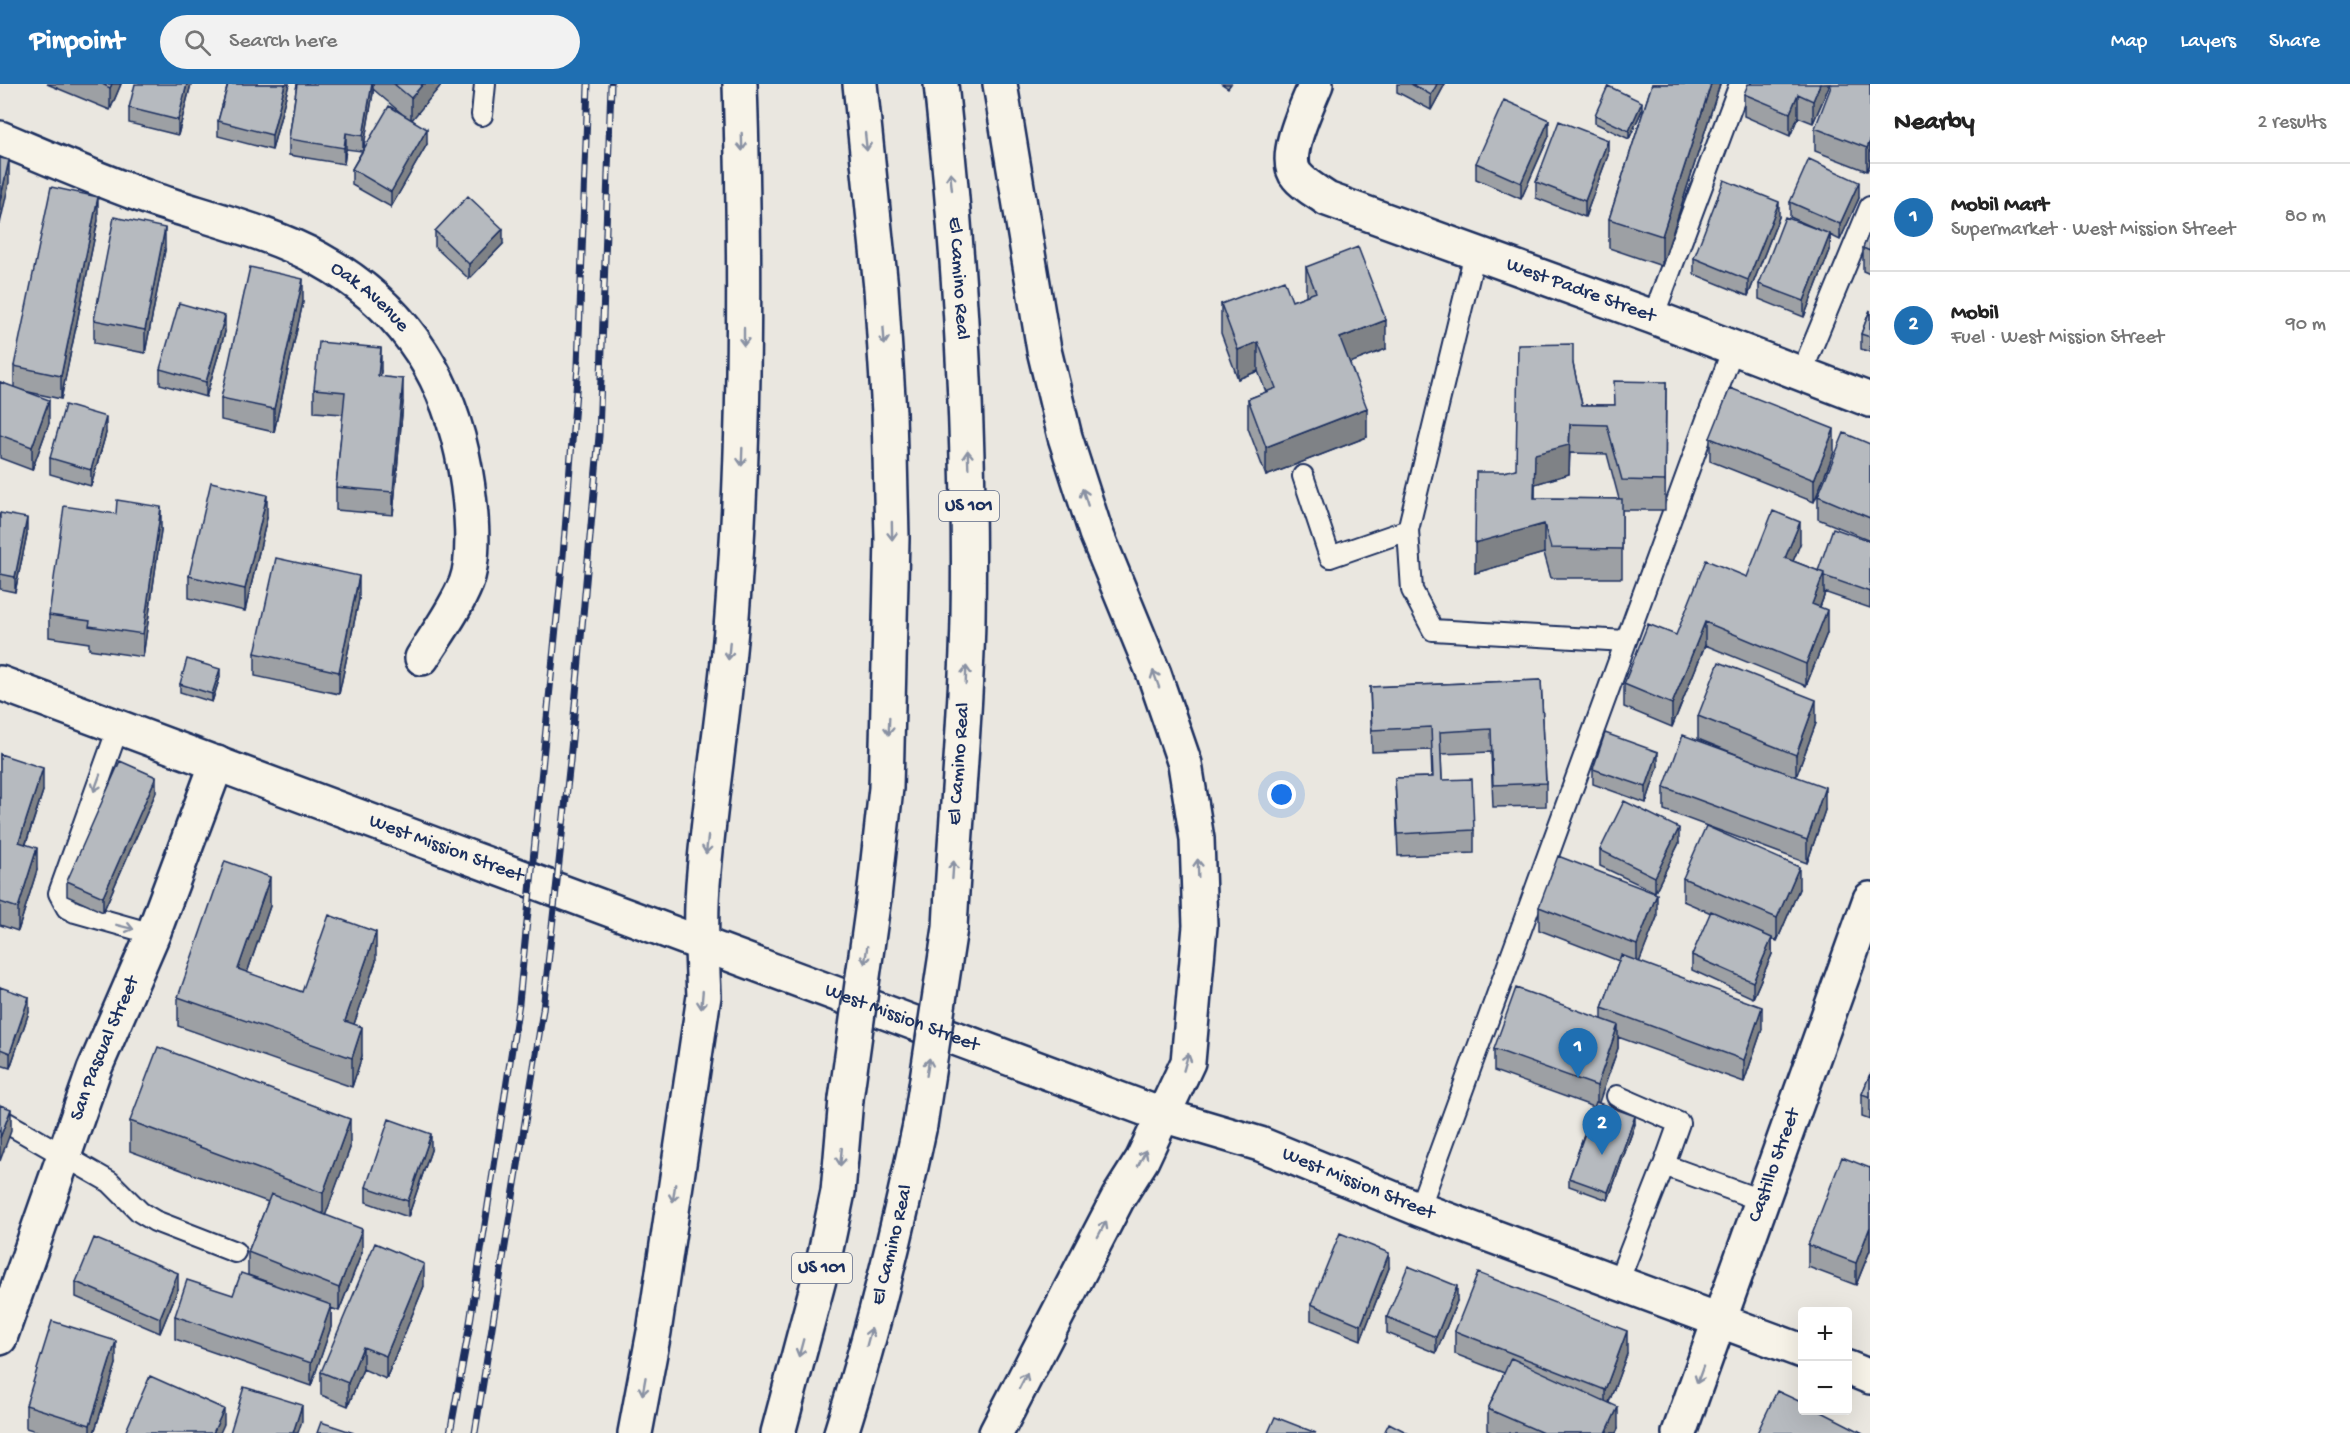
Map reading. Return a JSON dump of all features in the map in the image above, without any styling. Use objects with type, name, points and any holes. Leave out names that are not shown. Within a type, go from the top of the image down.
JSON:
[{"type":"main road","points":[[635,1433],[654,1332],[704,996],[701,942],[704,873],[723,721],[740,490],[745,235],[740,84]]},
{"type":"main road","name":"US 101","points":[[778,1433],[822,1268],[838,1192],[846,1099],[874,897],[886,788],[892,538],[889,413],[881,288],[860,84]]},
{"type":"main road","name":"El Camino Real","points":[[841,1433],[859,1376],[899,1225],[920,1125],[950,928],[963,745],[969,495],[965,369],[957,244],[941,84]]},
{"type":"main road","points":[[996,1433],[1118,1198],[1142,1160],[1188,1062],[1200,926],[1195,828],[1185,764],[1155,674],[1096,533],[1065,437],[1044,350],[1000,84]]},
{"type":"main road","name":"West Padre Street","points":[[1316,84],[1293,145],[1292,165],[1296,176],[1327,199],[1653,317],[1870,400]]},
{"type":"main road","name":"Oak Avenue","points":[[0,138],[108,184],[281,243],[318,258],[367,291],[397,319],[431,367],[454,418],[468,482],[472,531],[466,581],[452,611],[422,658]]},
{"type":"main road","name":"West Mission Street","points":[[0,683],[1162,1115],[1260,1144],[1419,1209],[1798,1349]]},
{"type":"main road","name":"San Pascual Street","points":[[0,1338],[94,1070],[153,934],[217,763]]},
{"type":"main road","name":"Castillo Street","points":[[1679,1433],[1870,899]]},
{"type":"main road","points":[[1852,1370],[1870,1377]]},
{"type":"lane","points":[[482,115],[485,84]]},
{"type":"lane","points":[[1653,317],[1740,84]]},
{"type":"lane","points":[[1802,374],[1870,207]]},
{"type":"lane","points":[[1475,253],[1408,530],[1412,590],[1433,630],[1626,641]]},
{"type":"lane","points":[[1419,1209],[1733,348]]},
{"type":"lane","points":[[1303,476],[1330,557],[1408,530]]},
{"type":"lane","points":[[118,728],[60,893],[67,908],[75,912],[153,934]]},
{"type":"lane","points":[[1617,1096],[1679,1123],[1618,1282]]},
{"type":"lane","points":[[0,1119],[110,1182],[140,1212],[155,1221],[235,1252]]},
{"type":"lane","points":[[1664,1165],[1763,1201]]},
{"type":"building","points":[[135,84],[187,84],[178,120],[129,108]]},
{"type":"building","points":[[228,84],[285,84],[272,135],[218,121]]},
{"type":"building","points":[[297,84],[372,84],[363,136],[346,133],[344,148],[289,139]]},
{"type":"building","points":[[394,84],[423,84],[411,98]]},
{"type":"building","points":[[1411,84],[1437,84],[1431,95]]},
{"type":"building","points":[[1652,84],[1711,84],[1662,236],[1609,219]]},
{"type":"building","points":[[1748,84],[1820,84],[1813,101],[1798,94],[1790,113],[1744,94]]},
{"type":"building","points":[[1832,84],[1870,84],[1870,141],[1867,148],[1815,128]]},
{"type":"building","points":[[1608,86],[1642,102],[1629,131],[1595,115]]},
{"type":"building","points":[[1504,100],[1549,120],[1521,183],[1476,163]]},
{"type":"building","points":[[389,106],[427,129],[391,192],[352,169]]},
{"type":"building","points":[[1559,121],[1608,140],[1585,201],[1536,182]]},
{"type":"building","points":[[0,158],[9,160],[0,201]]},
{"type":"building","points":[[1809,159],[1859,182],[1840,224],[1790,202]]},
{"type":"building","points":[[1724,180],[1779,202],[1748,280],[1694,258]]},
{"type":"building","points":[[51,187],[98,197],[61,376],[14,366]]},
{"type":"building","points":[[468,196],[503,229],[469,264],[435,231]]},
{"type":"building","points":[[114,217],[165,228],[145,330],[94,320]]},
{"type":"building","points":[[1785,217],[1830,234],[1804,301],[1759,284]]},
{"type":"building","points":[[1870,231],[1870,251],[1863,248]]},
{"type":"building","points":[[1358,247],[1386,320],[1340,338],[1367,408],[1266,447],[1248,399],[1276,388],[1258,342],[1238,350],[1221,304],[1284,280],[1292,301],[1316,292],[1306,267]]},
{"type":"building","points":[[250,267],[303,279],[274,409],[221,398]]},
{"type":"building","points":[[179,303],[225,316],[206,382],[160,369]]},
{"type":"building","points":[[1870,310],[1870,337],[1861,334]]},
{"type":"building","points":[[319,342],[381,348],[378,376],[403,379],[393,492],[336,487],[345,392],[314,389]]},
{"type":"building","points":[[1573,344],[1573,364],[1582,405],[1615,405],[1614,381],[1666,382],[1665,481],[1622,480],[1607,425],[1570,424],[1569,445],[1535,454],[1534,498],[1622,499],[1622,549],[1551,548],[1544,524],[1475,543],[1476,472],[1504,472],[1516,469],[1518,345]]},
{"type":"building","points":[[0,382],[49,400],[32,447],[0,435]]},
{"type":"building","points":[[1730,388],[1834,429],[1814,480],[1710,438]]},
{"type":"building","points":[[65,405],[106,417],[91,470],[50,458]]},
{"type":"building","points":[[1844,433],[1870,444],[1870,518],[1818,496]]},
{"type":"building","points":[[211,482],[267,495],[245,589],[189,576]]},
{"type":"building","points":[[117,500],[161,507],[143,634],[89,626],[90,621],[49,615],[64,506],[116,514]]},
{"type":"building","points":[[1773,511],[1800,522],[1785,558],[1824,573],[1812,604],[1827,610],[1806,664],[1705,622],[1672,704],[1624,684],[1648,624],[1676,635],[1706,560],[1747,577]]},
{"type":"building","points":[[0,513],[27,518],[15,577],[0,574]]},
{"type":"building","points":[[1833,528],[1870,541],[1870,592],[1824,576],[1824,573],[1818,571]]},
{"type":"building","points":[[276,558],[359,576],[339,672],[255,653]]},
{"type":"building","points":[[187,659],[220,669],[212,694],[180,684]]},
{"type":"building","points":[[1719,662],[1816,700],[1796,755],[1698,716]]},
{"type":"building","points":[[1541,680],[1546,783],[1493,785],[1491,729],[1440,732],[1442,780],[1472,779],[1474,830],[1398,834],[1395,778],[1433,777],[1431,727],[1372,730],[1370,687]]},
{"type":"building","points":[[1605,733],[1658,752],[1646,787],[1593,769]]},
{"type":"building","points":[[1683,735],[1825,787],[1807,840],[1664,787]]},
{"type":"building","points":[[0,754],[43,768],[19,842],[37,848],[18,908],[0,902]]},
{"type":"building","points":[[120,761],[156,777],[103,897],[67,881]]},
{"type":"building","points":[[1624,801],[1679,828],[1655,877],[1600,850]]},
{"type":"building","points":[[1706,826],[1799,867],[1777,918],[1683,878]]},
{"type":"building","points":[[1558,856],[1657,894],[1637,945],[1539,907]]},
{"type":"building","points":[[225,861],[270,877],[238,969],[302,992],[329,915],[376,932],[345,1021],[362,1027],[352,1058],[178,997]]},
{"type":"building","points":[[1711,911],[1772,938],[1753,982],[1692,955]]},
{"type":"building","points":[[1621,955],[1762,1007],[1744,1060],[1602,1008]]},
{"type":"building","points":[[0,987],[29,997],[10,1053],[0,1049]]},
{"type":"building","points":[[1516,988],[1618,1025],[1597,1086],[1494,1049]]},
{"type":"building","points":[[158,1047],[350,1119],[323,1193],[130,1121]]},
{"type":"building","points":[[1870,1074],[1870,1097],[1862,1094]]},
{"type":"building","points":[[1596,1102],[1635,1116],[1608,1192],[1569,1178]]},
{"type":"building","points":[[0,1105],[11,1109],[0,1138]]},
{"type":"building","points":[[389,1119],[431,1134],[408,1201],[366,1187]]},
{"type":"building","points":[[1842,1157],[1870,1168],[1870,1227],[1856,1263],[1808,1245]]},
{"type":"building","points":[[271,1194],[362,1229],[339,1288],[248,1252]]},
{"type":"building","points":[[1340,1233],[1389,1253],[1361,1325],[1311,1304]]},
{"type":"building","points":[[94,1238],[178,1273],[160,1318],[76,1282]]},
{"type":"building","points":[[375,1243],[424,1264],[386,1356],[363,1347],[348,1383],[321,1372]]},
{"type":"building","points":[[1408,1266],[1457,1286],[1436,1337],[1387,1317]]},
{"type":"building","points":[[241,1273],[331,1305],[311,1363],[175,1316],[187,1280],[233,1295]]},
{"type":"building","points":[[1478,1273],[1627,1331],[1605,1390],[1455,1331]]},
{"type":"building","points":[[52,1321],[116,1341],[90,1425],[26,1405]]},
{"type":"building","points":[[1511,1358],[1618,1407],[1606,1433],[1543,1433],[1488,1409]]},
{"type":"building","points":[[150,1376],[224,1409],[213,1433],[125,1433]]},
{"type":"building","points":[[244,1387],[302,1405],[293,1433],[230,1433]]},
{"type":"building","points":[[1777,1391],[1798,1401],[1798,1415],[1828,1415],[1863,1433],[1757,1433]]},
{"type":"building","points":[[1275,1417],[1316,1433],[1268,1433]]},
{"type":"building","points":[[321,1422],[354,1433],[317,1433]]},
{"type":"building","points":[[1389,1423],[1408,1433],[1384,1433]]},
{"type":"railway","points":[[450,1433],[469,1329],[519,1003],[563,556],[578,366],[588,84]]},
{"type":"railway","points":[[475,1433],[543,1010],[570,761],[599,436],[611,84]]},
{"type":"place","name":"Mobil Mart","points":[[1578,1078]]},
{"type":"place","name":"Mobil","points":[[1602,1155]]}]
